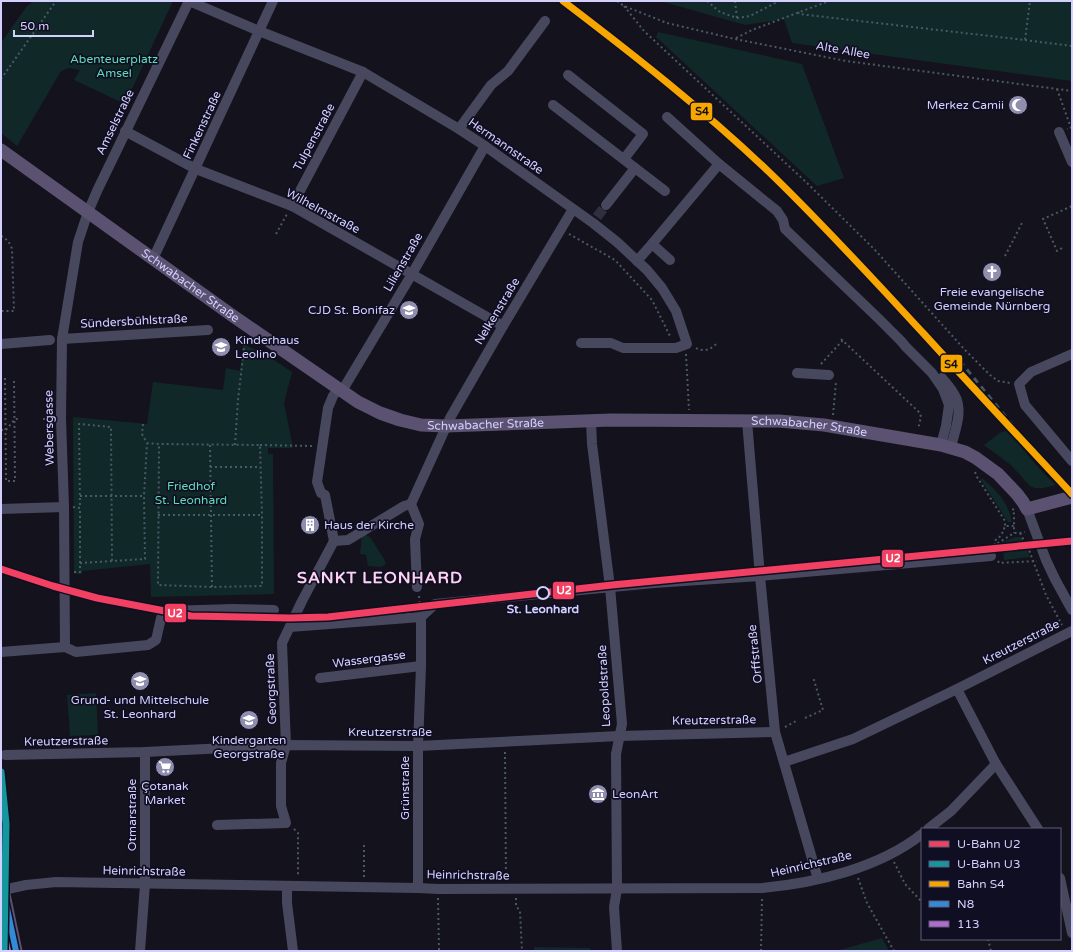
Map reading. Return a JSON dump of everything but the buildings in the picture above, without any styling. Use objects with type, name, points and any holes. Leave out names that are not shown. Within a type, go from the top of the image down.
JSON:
[{"type":"main road","name":"Schwabacher Straße","points":[[1,150],[233,316],[340,390],[365,406],[385,415],[421,425],[446,426],[591,421],[688,420],[814,424],[946,446],[965,452],[991,469],[1017,494],[1027,509]]},
{"type":"main road","points":[[1027,509],[1072,497]]},
{"type":"main road","points":[[2,885],[16,951]]},
{"type":"street","name":"Hermannstraße","points":[[189,1],[259,31],[363,72],[459,129],[574,209],[595,220],[647,270],[662,288],[676,311],[687,344]]},
{"type":"street","name":"Amselstraße","points":[[88,212],[125,131],[189,1]]},
{"type":"street","name":"Finkenstraße","points":[[153,258],[196,169],[273,1]]},
{"type":"street","points":[[459,129],[491,85],[508,71],[545,21]]},
{"type":"street","name":"Tulpenstraße","points":[[292,206],[363,72]]},
{"type":"street","points":[[568,75],[644,134],[624,159]]},
{"type":"street","points":[[553,105],[666,191]]},
{"type":"street","points":[[667,117],[719,164],[777,212],[783,220],[785,229],[932,373],[943,389],[949,405],[946,426],[946,446]]},
{"type":"street","name":"Wilhelmstraße","points":[[125,131],[196,169],[292,206],[503,326]]},
{"type":"street","points":[[1059,132],[1072,162]]},
{"type":"street","name":"Lilienstraße","points":[[334,541],[325,496],[321,493],[317,482],[328,408],[333,396],[340,390],[412,274],[485,146]]},
{"type":"street","points":[[637,261],[719,164]]},
{"type":"street","points":[[606,205],[635,168]]},
{"type":"street","name":"Nelkenstraße","points":[[446,426],[503,326],[574,209]]},
{"type":"street","name":"Webersgasse","points":[[65,647],[64,507],[61,419],[62,339],[78,242],[88,212]]},
{"type":"street","points":[[652,244],[670,260]]},
{"type":"street","name":"Sündersbühlstraße","points":[[62,339],[208,330]]},
{"type":"street","points":[[1,344],[50,340]]},
{"type":"street","points":[[582,343],[611,342],[623,348],[676,348],[687,344]]},
{"type":"street","points":[[1072,354],[1031,372],[1019,384],[1025,405],[1072,461]]},
{"type":"street","points":[[797,373],[833,378]]},
{"type":"street","name":"Leopoldstraße","points":[[591,421],[592,444],[610,587],[622,724],[616,754],[617,889],[614,907],[617,951]]},
{"type":"street","name":"Orffstraße","points":[[747,421],[775,732],[818,879]]},
{"type":"street","points":[[417,587],[414,539],[419,524],[411,504],[446,426]]},
{"type":"street","points":[[334,541],[348,540],[404,506],[411,504]]},
{"type":"street","points":[[1,509],[64,507]]},
{"type":"street","points":[[1027,509],[1046,560],[1072,610]]},
{"type":"street","name":"Georgstraße","points":[[286,823],[281,806],[281,763],[286,745],[282,643],[334,541]]},
{"type":"street","points":[[290,627],[421,617],[435,604],[610,587],[760,576],[991,556]]},
{"type":"street","points":[[1,652],[65,647],[76,652],[148,645],[156,640],[162,618],[168,611],[234,609],[274,610]]},
{"type":"street","name":"Grünstraße","points":[[418,888],[418,746],[421,617]]},
{"type":"street","name":"Kreutzerstraße","points":[[784,762],[853,739],[1070,632]]},
{"type":"street","name":"Wassergasse","points":[[320,678],[421,666]]},
{"type":"street","points":[[957,688],[996,764],[1037,828]]},
{"type":"street","name":"Kreutzerstraße","points":[[5,755],[145,752],[286,745],[418,746],[620,736],[775,732]]},
{"type":"street","name":"Otmarstraße","points":[[140,951],[144,884],[145,752]]},
{"type":"street","points":[[929,828],[951,811],[996,764]]},
{"type":"street","points":[[217,825],[286,823]]},
{"type":"street","name":"Heinrichstraße","points":[[2,885],[26,886],[56,882],[438,889],[762,888],[790,885],[855,869],[902,848],[921,835]]},
{"type":"street","points":[[1061,883],[1072,933]]},
{"type":"street","points":[[287,886],[287,903],[293,951]]},
{"type":"path","points":[[1,80],[56,1]]},
{"type":"path","name":"Alte Allee","points":[[617,1],[624,6],[666,23],[735,39],[846,61],[1072,91]]},
{"type":"path","points":[[707,1],[720,12],[737,18],[750,16],[779,1]]},
{"type":"path","points":[[735,1],[737,18]]},
{"type":"path","points":[[735,39],[752,30],[829,1]]},
{"type":"path","points":[[1025,40],[1030,1]]},
{"type":"path","points":[[624,6],[644,30],[807,183],[875,250],[965,350],[990,375],[998,381],[1019,384]]},
{"type":"path","points":[[798,12],[799,14],[1072,46]]},
{"type":"path","points":[[1057,89],[1070,128],[1059,132]]},
{"type":"path","points":[[276,234],[292,206]]},
{"type":"path","points":[[1062,248],[1057,251],[1043,219],[1072,206]]},
{"type":"path","points":[[1005,256],[1022,223]]},
{"type":"path","points":[[561,230],[615,260],[652,300],[676,348]]},
{"type":"path","points":[[1,236],[8,240],[12,249],[14,308],[14,311],[1,311]]},
{"type":"path","points":[[663,322],[667,320]]},
{"type":"path","points":[[235,445],[245,337]]},
{"type":"path","points":[[819,366],[842,339],[920,413],[921,417],[918,429]]},
{"type":"path","points":[[688,420],[687,344],[700,350],[713,348],[716,344]]},
{"type":"path","points":[[5,378],[6,481],[15,480],[14,378]]},
{"type":"path","points":[[833,378],[833,415]]},
{"type":"path","points":[[15,419],[20,419]]},
{"type":"path","points":[[6,430],[15,419]]},
{"type":"path","points":[[65,573],[80,572],[79,424],[111,427],[112,561]]},
{"type":"path","points":[[80,563],[145,559],[144,496],[146,443],[142,434],[143,424]]},
{"type":"path","points":[[1,430],[6,430]]},
{"type":"path","points":[[146,443],[322,446]]},
{"type":"path","points":[[159,444],[158,585],[212,587],[262,586],[260,445]]},
{"type":"path","points":[[210,445],[212,587]]},
{"type":"path","points":[[210,467],[260,467]]},
{"type":"path","points":[[975,472],[1005,521],[1003,533],[994,541],[995,545],[991,556],[999,563],[1046,560]]},
{"type":"path","points":[[80,496],[144,496]]},
{"type":"path","points":[[1012,510],[1014,514],[1014,533]]},
{"type":"path","points":[[158,515],[262,515]]},
{"type":"path","points":[[1005,526],[1014,526]]},
{"type":"path","points":[[995,545],[1014,533],[1035,529]]},
{"type":"path","points":[[1020,533],[1029,550],[1046,595],[1070,632]]},
{"type":"path","points":[[417,587],[421,617]]},
{"type":"path","points":[[805,718],[823,710],[813,677]]},
{"type":"path","points":[[505,742],[506,889]]},
{"type":"path","points":[[286,823],[298,832],[298,886]]},
{"type":"path","points":[[364,842],[364,887]]},
{"type":"path","points":[[890,854],[906,884],[921,901]]},
{"type":"path","points":[[855,869],[868,902],[894,951]]},
{"type":"path","points":[[761,951],[762,888]]},
{"type":"path","points":[[438,889],[439,951]]},
{"type":"path","points":[[517,889],[516,906],[520,911],[522,951]]},
{"type":"path","points":[[988,940],[991,951]]},
{"type":"green space","name":"Abenteuerplatz Amsel","points":[[34,1],[173,1],[125,104],[74,80],[80,70],[69,68],[61,71],[17,146],[1,133],[1,43],[27,6]]},
{"type":"green space","points":[[660,1],[1069,1],[1072,6],[1072,81],[792,43],[784,19],[745,25]]},
{"type":"green space","points":[[658,32],[802,64],[844,178],[817,186],[656,37]]},
{"type":"green space","name":"Friedhof St. Leonhard","points":[[243,344],[265,354],[292,372],[284,403],[293,448],[268,448],[268,454],[273,454],[274,594],[151,597],[150,564],[82,571],[82,574],[74,574],[73,417],[147,424],[153,382],[223,390],[226,368],[240,371]]},
{"type":"green space","points":[[1006,431],[1056,485],[1043,488],[1035,488],[1030,486],[1011,465],[984,445],[1001,432]]},
{"type":"green space","points":[[982,478],[1001,497],[1008,509],[1012,522],[1008,522],[981,480]]},
{"type":"green space","points":[[362,533],[370,537],[386,564],[381,567],[368,566],[366,555],[360,554]]},
{"type":"green space","points":[[1015,537],[1021,537],[1023,539],[1030,557],[1004,560],[1003,549],[998,544]]},
{"type":"green space","points":[[96,693],[98,735],[70,736],[67,695]]},
{"type":"green space","points":[[882,938],[889,951],[836,951]]},
{"type":"green space","points":[[534,947],[590,948],[590,951],[534,951]]},
{"type":"tunnel","points":[[597,217],[606,205]]},
{"type":"railway","points":[[960,361],[1052,473]]},
{"type":"metro line","name":"U2","points":[[1,569],[53,586],[97,598],[191,616],[289,618],[328,617],[612,585],[1072,541]]},
{"type":"metro line","name":"U3","points":[[1,772],[6,824],[4,951]]},
{"type":"rail line","name":"S4","points":[[563,1],[668,84],[769,172],[848,252],[1072,494]]},
{"type":"transit line","name":"N8","points":[[1,880],[16,951]]},
{"type":"transit line","name":"113","points":[[1,919],[8,951]]},
{"type":"place","name":"Merkez Camii","points":[[1018,105]]},
{"type":"place","name":"Freie evangelische Gemeinde Nürnberg","points":[[992,272]]},
{"type":"place","name":"CJD St. Bonifaz","points":[[409,310]]},
{"type":"place","name":"Kinderhaus Leolino","points":[[221,347]]},
{"type":"place","name":"Haus der Kirche","points":[[310,525]]},
{"type":"place","name":"St. Leonhard","points":[[543,593]]},
{"type":"place","name":"Grund- und Mittelschule St. Leonhard","points":[[140,681]]},
{"type":"place","name":"Kindergarten Georgstraße","points":[[249,720]]},
{"type":"place","name":"Çotanak Market","points":[[165,767]]},
{"type":"place","name":"LeonArt","points":[[598,794]]},
{"type":"district","name":"SANKT LEONHARD","points":[[380,578]]}]
